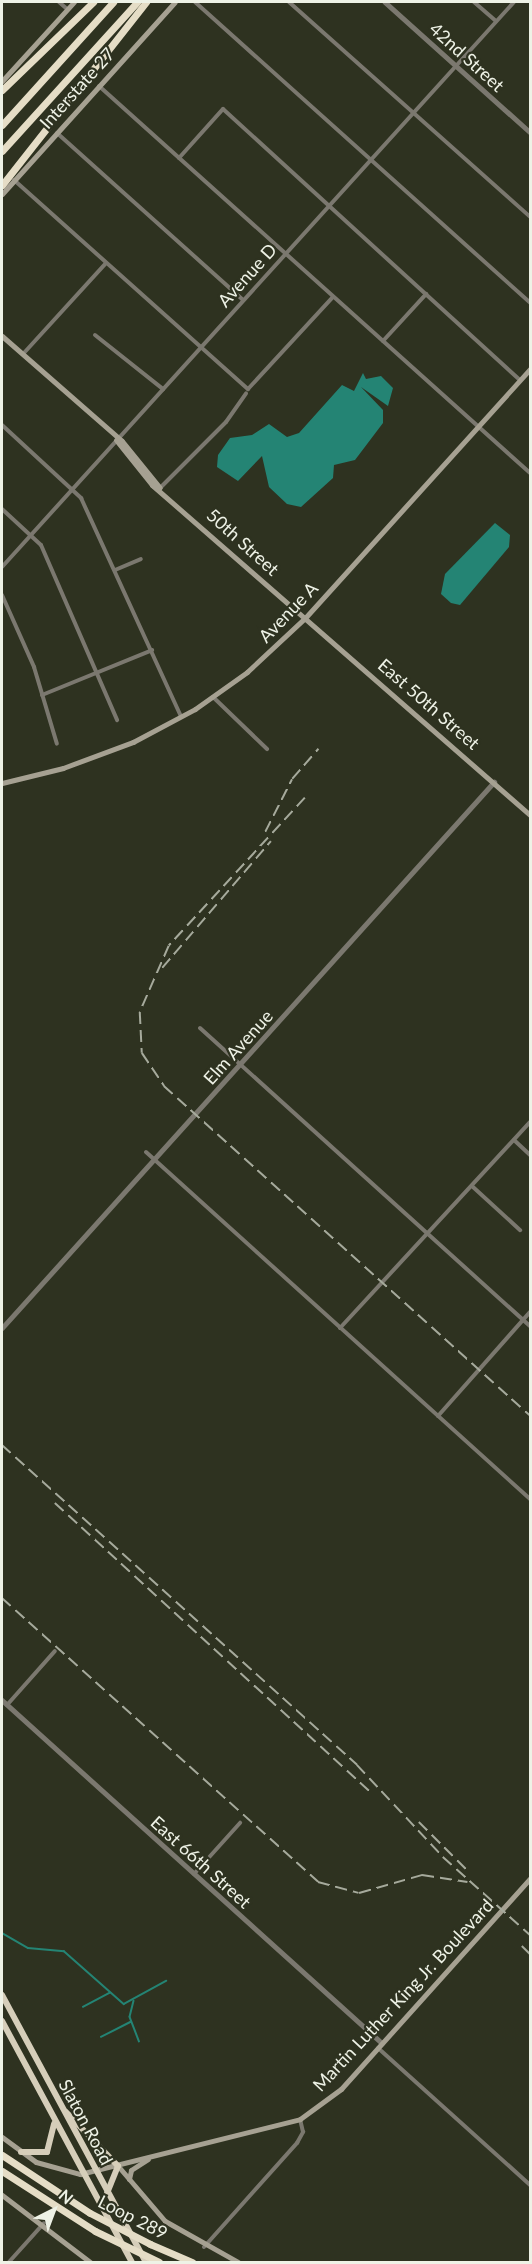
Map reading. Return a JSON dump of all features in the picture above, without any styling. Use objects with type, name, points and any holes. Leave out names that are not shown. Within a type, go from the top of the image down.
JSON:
[{"type":"highway","points":[[2,90],[93,2]]},
{"type":"highway","points":[[2,125],[113,2]]},
{"type":"highway","points":[[2,151],[137,2]]},
{"type":"highway","points":[[2,184],[146,2]]},
{"type":"highway","name":"Slaton Road","points":[[2,1995],[107,2194],[146,2262]]},
{"type":"highway","name":"Slaton Road","points":[[2,2021],[132,2262]]},
{"type":"highway","points":[[22,2059],[32,2053]]},
{"type":"highway","points":[[61,2108],[118,2166],[107,2194]]},
{"type":"highway","points":[[21,2152],[47,2152],[54,2120]]},
{"type":"highway","name":"Loop 289","points":[[2,2155],[90,2213],[150,2244],[192,2262]]},
{"type":"highway","name":"Loop 289","points":[[2,2171],[95,2231],[159,2262]]},
{"type":"main road","points":[[2,81],[74,2]]},
{"type":"main road","name":"Interstate 27","points":[[2,195],[175,2]]},
{"type":"main road","name":"50th Street","points":[[2,336],[116,440],[127,459],[305,618]]},
{"type":"main road","name":"Avenue A","points":[[2,783],[92,759],[182,717],[213,697],[305,618],[531,369]]},
{"type":"main road","name":"East 50th Street","points":[[305,618],[531,815]]},
{"type":"main road","name":"Martin Luther King Jr. Boulevard","points":[[2,2137],[21,2152],[51,2169],[82,2173],[118,2166],[300,2119],[333,2097],[531,1878]]},
{"type":"main road","points":[[129,2181],[131,2170],[153,2156]]},
{"type":"main road","points":[[118,2166],[165,2221],[204,2247],[238,2262]]},
{"type":"main road","points":[[2,2195],[44,2223],[90,2262]]},
{"type":"street","points":[[59,2],[68,9]]},
{"type":"street","points":[[195,2],[531,303]]},
{"type":"street","points":[[289,2],[531,217]]},
{"type":"street","name":"42nd Street","points":[[384,2],[531,132]]},
{"type":"street","points":[[474,2],[496,21]]},
{"type":"street","name":"Avenue D","points":[[2,567],[514,2]]},
{"type":"street","points":[[99,86],[531,473]]},
{"type":"street","points":[[179,158],[223,109],[520,380]]},
{"type":"street","points":[[57,133],[243,300]]},
{"type":"street","points":[[15,180],[247,391]]},
{"type":"street","points":[[22,355],[106,262]]},
{"type":"street","points":[[383,341],[426,294]]},
{"type":"street","points":[[160,488],[226,422],[247,391],[333,297]]},
{"type":"street","points":[[95,335],[163,389]]},
{"type":"street","points":[[2,425],[72,489],[115,570],[182,717]]},
{"type":"street","points":[[2,509],[31,535],[45,553],[117,720]]},
{"type":"street","points":[[115,570],[141,559]]},
{"type":"street","points":[[2,596],[42,695],[57,744]]},
{"type":"street","points":[[42,695],[99,674],[152,650]]},
{"type":"street","points":[[213,697],[267,749]]},
{"type":"street","name":"Elm Avenue","points":[[2,1329],[494,782]]},
{"type":"street","points":[[200,1028],[531,1326]]},
{"type":"street","points":[[340,1328],[531,1122]]},
{"type":"street","points":[[514,1140],[531,1155]]},
{"type":"street","points":[[146,1152],[531,1499]]},
{"type":"street","points":[[473,1187],[520,1230]]},
{"type":"street","points":[[438,1416],[531,1312]]},
{"type":"street","points":[[7,1705],[55,1651]]},
{"type":"street","name":"East 66th Street","points":[[2,1700],[531,2185]]},
{"type":"street","points":[[194,1874],[240,1823]]},
{"type":"street","points":[[204,2247],[297,2143],[303,2132],[300,2119]]},
{"type":"street","points":[[9,2262],[44,2223]]},
{"type":"water","points":[[363,373],[366,379],[381,376],[393,388],[388,406],[361,387],[383,410],[383,423],[355,460],[334,465],[333,478],[301,507],[287,504],[269,487],[262,456],[238,481],[217,467],[218,455],[230,438],[252,435],[269,424],[287,437],[299,433],[342,385],[354,391]]},
{"type":"water","points":[[495,523],[510,535],[509,547],[460,605],[451,603],[441,594],[445,574]]},
{"type":"waterway","points":[[2,1933],[28,1948],[64,1951],[124,2004],[166,1981]]},
{"type":"waterway","points":[[83,2007],[109,1993]]},
{"type":"waterway","points":[[134,2001],[130,2017],[139,2041]]},
{"type":"waterway","points":[[101,2037],[130,2022]]},
{"type":"railway","points":[[265,832],[292,779],[318,749]]},
{"type":"railway","points":[[305,798],[169,946],[140,1012],[142,1053],[164,1086],[530,1416]]},
{"type":"railway","points":[[162,968],[271,841]]},
{"type":"railway","points":[[2,1445],[357,1765],[443,1857],[530,1935]]},
{"type":"railway","points":[[55,1503],[374,1795]]},
{"type":"railway","points":[[2,1598],[318,1882],[359,1893],[422,1875],[467,1882]]},
{"type":"railway","points":[[419,1822],[468,1871]]},
{"type":"railway","points":[[522,1946],[530,1954]]}]
